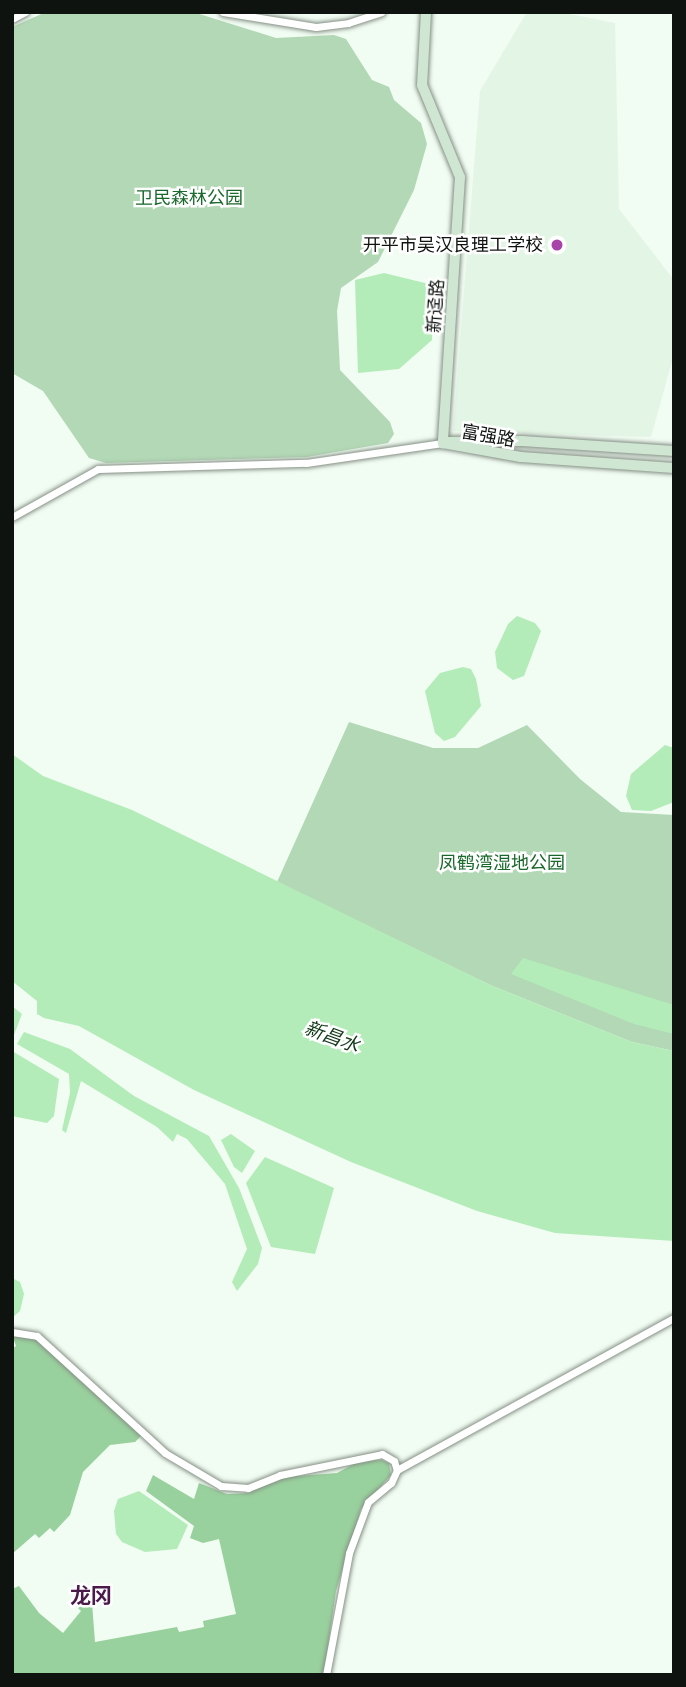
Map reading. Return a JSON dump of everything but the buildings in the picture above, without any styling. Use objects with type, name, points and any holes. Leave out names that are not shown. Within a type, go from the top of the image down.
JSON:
[{"type":"main road","name":"新迳路","points":[[426,12],[422,85],[460,177],[443,443]]},
{"type":"main road","name":"富强路","points":[[443,443],[522,441],[674,451]]},
{"type":"main road","name":"富强路","points":[[443,443],[521,457],[674,468]]},
{"type":"street","points":[[12,19],[25,12]]},
{"type":"street","points":[[225,13],[316,27],[348,23],[381,12]]},
{"type":"street","points":[[12,517],[98,469],[306,463],[443,443]]},
{"type":"street","points":[[326,1675],[333,1618],[352,1543],[368,1502],[391,1483],[397,1470],[674,1318]]},
{"type":"street","points":[[12,1332],[37,1336],[165,1453],[221,1486],[248,1488],[280,1475],[382,1454],[394,1461],[397,1470]]},
{"type":"shaded area","name":"开平市吴汉良理工学校","points":[[527,12],[559,12],[615,23],[619,209],[674,280],[674,354],[651,437],[453,431],[480,91]]},
{"type":"shaded area","points":[[12,1335],[34,1338],[142,1435],[135,1442],[110,1445],[83,1472],[70,1515],[54,1532],[50,1528],[39,1538],[35,1534],[12,1554],[12,1349],[16,1346]]},
{"type":"shaded area","points":[[382,1460],[389,1463],[391,1475],[361,1509],[336,1591],[324,1675],[12,1675],[12,1589],[19,1586],[39,1613],[63,1633],[81,1611],[76,1606],[83,1598],[92,1603],[95,1642],[177,1627],[179,1632],[204,1627],[203,1621],[236,1614],[219,1539],[203,1543],[190,1538],[194,1526],[146,1491],[153,1475],[194,1499],[199,1483],[227,1494],[248,1493],[284,1477],[337,1473],[359,1461]]},
{"type":"green space","name":"卫民森林公园","points":[[46,12],[193,12],[276,38],[334,35],[346,39],[372,80],[389,87],[394,100],[421,123],[427,144],[414,190],[378,262],[341,288],[337,311],[340,370],[390,422],[394,434],[388,443],[307,457],[106,463],[89,458],[43,391],[12,373],[12,27]]},
{"type":"green space","name":"凤鹤湾湿地公园","points":[[349,722],[433,748],[478,748],[527,725],[580,779],[621,812],[674,815],[674,1051],[632,1042],[490,985],[277,882]]},
{"type":"water","points":[[384,273],[433,285],[432,340],[399,369],[358,373],[355,280]]},
{"type":"water","points":[[517,616],[535,623],[541,631],[524,676],[513,680],[497,668],[495,652],[508,624]]},
{"type":"water","points":[[463,667],[471,669],[476,679],[481,706],[455,737],[444,741],[435,733],[425,691],[440,673]]},
{"type":"water","points":[[665,745],[674,748],[674,802],[651,811],[632,810],[626,796],[631,774]]},
{"type":"water","name":"新昌水","points":[[12,754],[43,776],[132,810],[490,985],[632,1042],[674,1051],[674,1241],[555,1233],[477,1211],[351,1162],[194,1090],[79,1026],[37,1014],[37,1001],[12,981]]},
{"type":"water","points":[[523,958],[674,1005],[674,1034],[634,1024],[511,974]]},
{"type":"water","points":[[12,1006],[22,1014],[12,1040]]},
{"type":"water","points":[[24,1032],[70,1049],[134,1096],[209,1136],[239,1188],[262,1248],[258,1264],[237,1291],[232,1282],[247,1249],[225,1184],[187,1139],[177,1134],[173,1142],[157,1127],[81,1081],[66,1133],[62,1130],[70,1093],[69,1074],[17,1044]]},
{"type":"water","points":[[12,1051],[59,1079],[54,1116],[47,1123],[12,1116]]},
{"type":"water","points":[[231,1134],[255,1151],[242,1173],[234,1167],[221,1140]]},
{"type":"water","points":[[265,1157],[334,1188],[315,1254],[271,1247],[246,1183]]},
{"type":"water","points":[[12,1278],[20,1282],[24,1294],[20,1311],[12,1318]]},
{"type":"water","points":[[139,1491],[188,1525],[177,1549],[145,1552],[122,1542],[116,1534],[114,1511],[118,1499]]},
{"type":"place","name":"开平市吴汉良理工学校","points":[[557,245]]},
{"type":"district","name":"龙冈","points":[[91,1596]]}]
